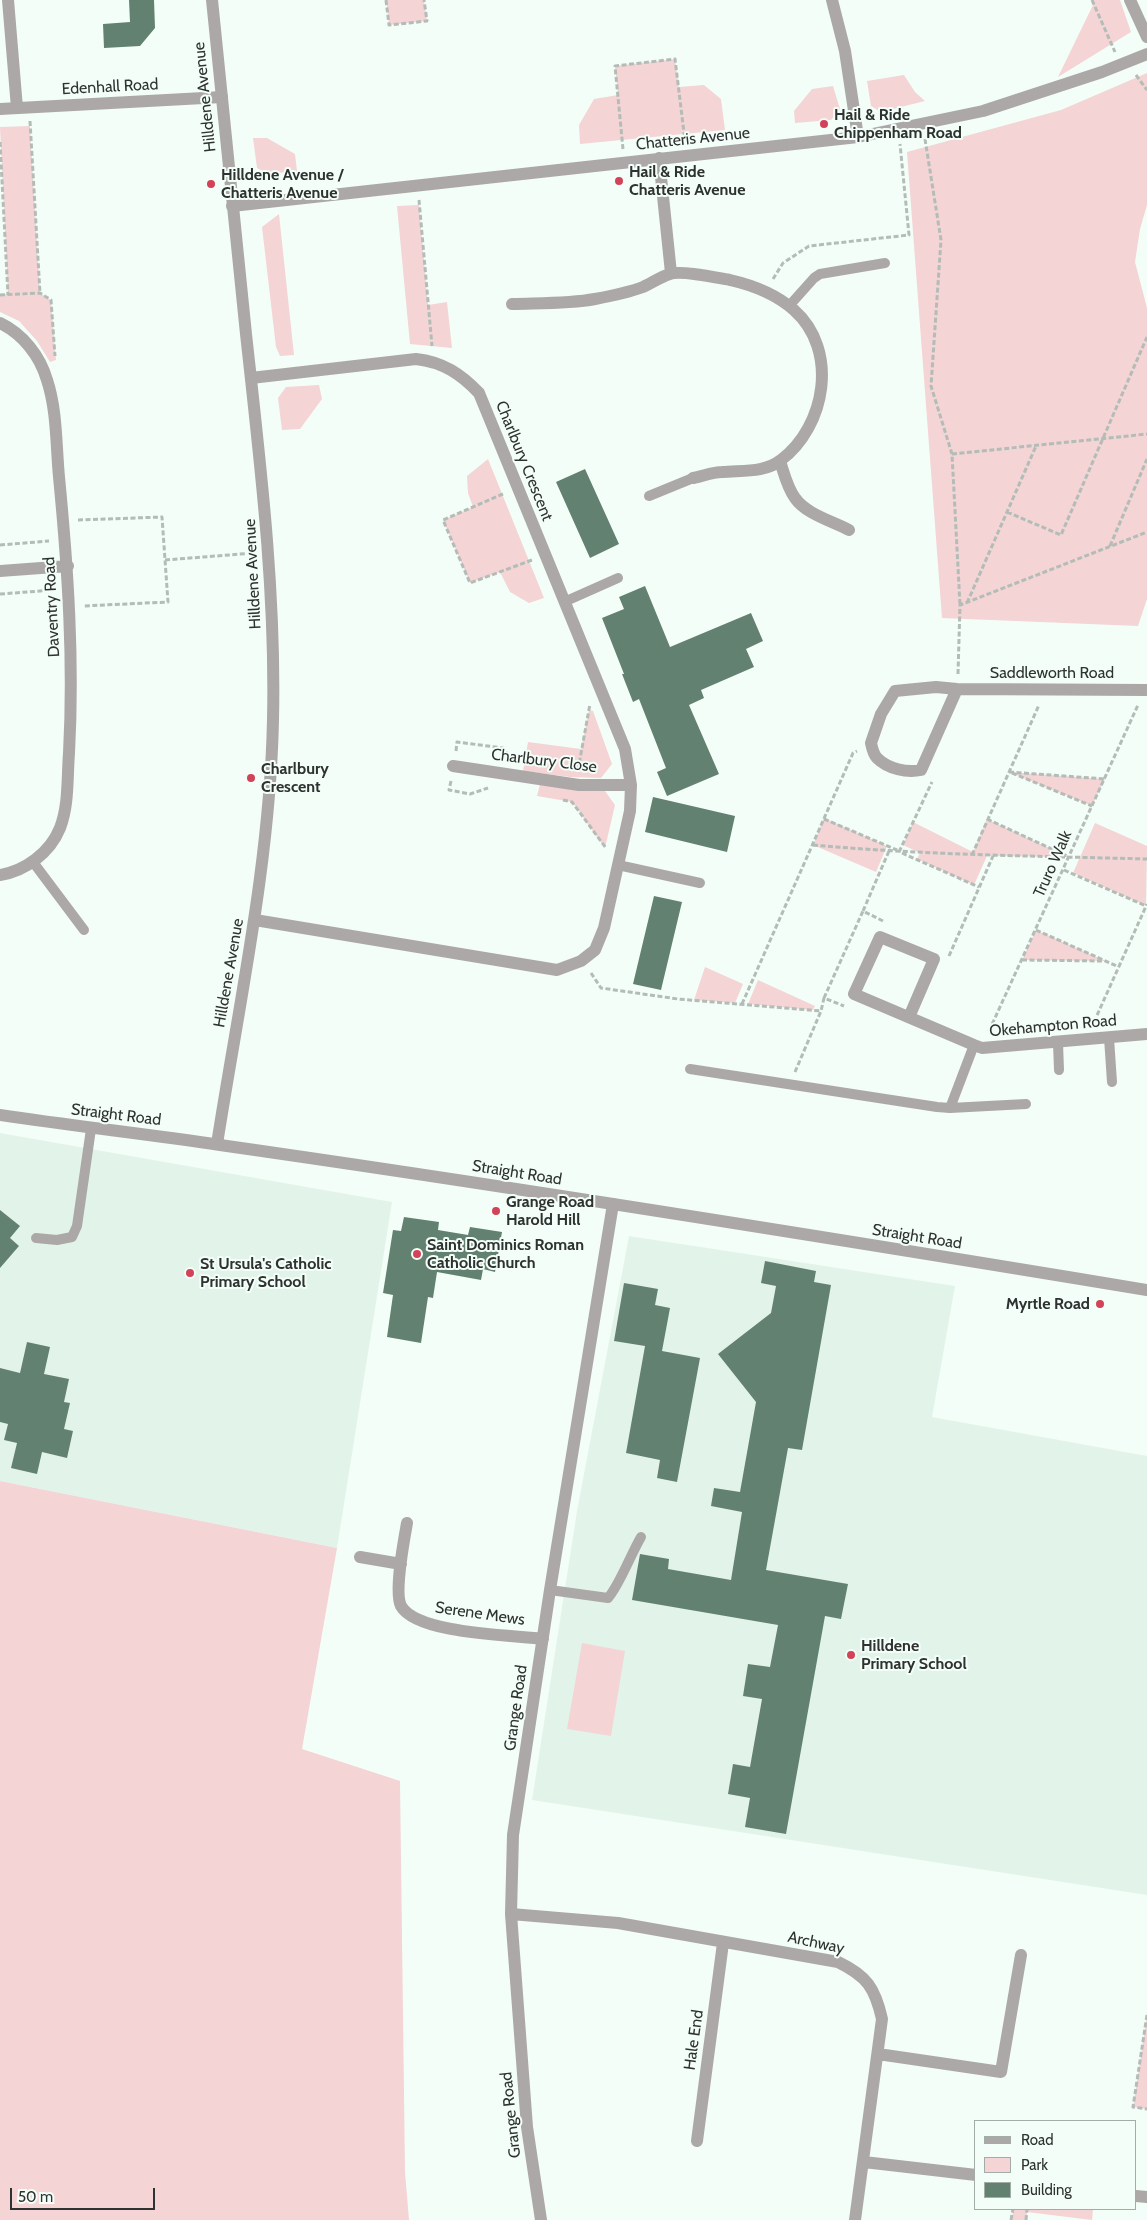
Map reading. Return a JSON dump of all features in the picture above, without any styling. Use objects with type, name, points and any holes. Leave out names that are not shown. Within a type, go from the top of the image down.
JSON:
[{"type":"street","points":[[8,0],[23,108]]},
{"type":"street","name":"Hilldene Avenue","points":[[212,0],[269,552],[273,721],[267,823],[255,920],[234,1034],[217,1144]]},
{"type":"street","points":[[832,0],[845,50],[858,137]]},
{"type":"street","points":[[1130,0],[1147,37]]},
{"type":"street","name":"Chatteris Avenue","points":[[232,206],[858,137],[983,111],[1102,72],[1147,54]]},
{"type":"street","name":"Edenhall Road","points":[[0,109],[222,97]]},
{"type":"street","points":[[659,158],[671,273]]},
{"type":"street","points":[[512,304],[592,300],[643,287],[671,273],[731,281],[764,292],[789,306],[809,328],[820,359],[823,376],[817,412],[807,430],[780,461],[751,471],[721,472],[693,478]]},
{"type":"street","name":"Daventry Road","points":[[0,323],[26,342],[36,356],[47,379],[52,403],[68,566],[71,712],[65,812],[60,830],[33,862],[14,873],[0,875]]},
{"type":"street","name":"Charlbury Crescent","points":[[251,378],[416,359],[433,361],[449,368],[479,393],[625,749],[631,785],[630,811],[604,928],[595,950],[582,961],[557,970],[255,920]]},
{"type":"street","points":[[780,461],[788,485],[795,498],[806,508],[849,530]]},
{"type":"street","points":[[0,571],[68,566]]},
{"type":"street","name":"Saddleworth Road","points":[[871,743],[881,714],[895,691],[936,687],[957,689],[1146,690]]},
{"type":"street","points":[[871,743],[876,758],[898,770],[912,772],[921,770],[957,689]]},
{"type":"street","name":"Charlbury Close","points":[[453,766],[579,785],[631,785]]},
{"type":"street","points":[[854,994],[880,936],[934,959],[909,1017]]},
{"type":"street","name":"Okehampton Road","points":[[854,994],[978,1047],[1058,1043],[1147,1034]]},
{"type":"street","name":"Straight Road","points":[[0,1115],[91,1129],[217,1144],[613,1204],[1147,1290]]},
{"type":"street","name":"Grange Road","points":[[542,2220],[527,2127],[512,1914],[514,1836],[550,1590],[613,1204]]},
{"type":"street","name":"Serene Mews","points":[[407,1523],[399,1586],[401,1605],[415,1619],[437,1627],[543,1639]]},
{"type":"street","points":[[360,1557],[401,1564]]},
{"type":"street","name":"Archway","points":[[512,1914],[618,1923],[838,1962],[859,1972],[874,1992],[882,2019],[855,2220]]},
{"type":"street","name":"Hale End","points":[[697,2141],[723,1943]]},
{"type":"street","points":[[878,2054],[1001,2072],[1021,1956]]},
{"type":"street","points":[[864,2162],[974,2176]]},
{"type":"lane","points":[[789,306],[814,278],[820,274],[885,263]]},
{"type":"lane","points":[[649,496],[693,478]]},
{"type":"lane","points":[[564,602],[618,578]]},
{"type":"lane","points":[[33,862],[84,930]]},
{"type":"lane","points":[[618,865],[700,883]]},
{"type":"lane","points":[[1109,1038],[1112,1082]]},
{"type":"lane","points":[[1058,1043],[1059,1070]]},
{"type":"lane","points":[[950,1108],[978,1047]]},
{"type":"lane","points":[[690,1068],[937,1108],[1026,1104]]},
{"type":"lane","points":[[36,1238],[57,1240],[72,1237],[77,1226],[91,1129]]},
{"type":"lane","points":[[550,1590],[608,1598],[615,1590],[629,1557],[641,1537]]},
{"type":"path","points":[[386,0],[389,25],[427,21],[424,0]]},
{"type":"path","points":[[1092,0],[1120,64]]},
{"type":"path","points":[[624,162],[615,66],[676,60],[687,155]]},
{"type":"path","points":[[23,108],[40,293]]},
{"type":"path","points":[[923,124],[942,240],[931,386],[952,454],[960,606],[957,689]]},
{"type":"path","points":[[764,292],[784,263],[809,246],[908,235],[899,129]]},
{"type":"path","points":[[0,142],[8,295]]},
{"type":"path","points":[[418,186],[433,361]]},
{"type":"path","points":[[0,295],[40,293],[51,300],[56,360]]},
{"type":"path","points":[[1007,512],[1061,535],[1147,337]]},
{"type":"path","points":[[952,454],[1147,434]]},
{"type":"path","points":[[966,603],[1036,446]]},
{"type":"path","points":[[1109,546],[1147,459]]},
{"type":"path","points":[[518,488],[443,520],[470,583],[545,555]]},
{"type":"path","points":[[63,520],[162,517],[168,602],[70,607]]},
{"type":"path","points":[[960,606],[1147,532]]},
{"type":"path","points":[[0,545],[65,539]]},
{"type":"path","points":[[165,560],[269,552]]},
{"type":"path","points":[[0,594],[69,589]]},
{"type":"path","points":[[972,855],[1046,690]]},
{"type":"path","name":"Truro Walk","points":[[978,1047],[1022,960],[1146,690]]},
{"type":"path","points":[[742,1004],[854,753],[871,743]]},
{"type":"path","points":[[900,852],[932,780],[921,770]]},
{"type":"path","points":[[1009,772],[1105,779]]},
{"type":"path","points":[[1009,772],[1092,806]]},
{"type":"path","points":[[824,818],[979,887]]},
{"type":"path","points":[[987,819],[1070,857]]},
{"type":"path","points":[[812,845],[900,852],[993,856],[1147,859]]},
{"type":"path","points":[[790,1084],[821,1011],[824,998],[889,851]]},
{"type":"path","points":[[934,959],[948,959],[993,856]]},
{"type":"path","points":[[1064,870],[1147,905],[1086,1040]]},
{"type":"path","points":[[863,911],[883,921],[880,936]]},
{"type":"path","points":[[1036,930],[1119,967]]},
{"type":"path","points":[[1022,960],[1106,962]]},
{"type":"path","points":[[582,961],[601,988],[678,999],[821,1011]]},
{"type":"path","points":[[824,998],[844,1007],[854,994]]},
{"type":"path","points":[[1147,2015],[1133,2107],[1147,2109]]},
{"type":"shaded area","name":"St Ursula's Catholic Primary School","points":[[0,1133],[392,1202],[337,1548],[0,1481]]},
{"type":"shaded area","name":"Hilldene Primary School","points":[[629,1236],[955,1286],[932,1417],[1147,1456],[1147,1895],[532,1800],[577,1511]]},
{"type":"green space","points":[[386,0],[424,0],[427,21],[389,25]]},
{"type":"green space","points":[[1092,0],[1120,0],[1131,32],[1058,77],[1093,5]]},
{"type":"green space","points":[[675,59],[679,87],[704,85],[721,99],[725,130],[580,144],[579,125],[594,99],[618,95],[615,66]]},
{"type":"green space","points":[[1147,73],[1147,205],[1140,229],[1135,262],[1147,308],[1147,599],[1138,626],[942,618],[907,152],[1061,110]]},
{"type":"green space","points":[[904,75],[915,92],[925,101],[881,112],[871,106],[867,81]]},
{"type":"green space","points":[[833,86],[840,109],[831,120],[795,123],[794,111],[812,89]]},
{"type":"green space","points":[[30,126],[40,293],[51,300],[56,360],[50,362],[37,341],[19,321],[0,312],[0,295],[8,294],[0,127]]},
{"type":"green space","points":[[253,138],[267,138],[295,154],[297,171],[268,174],[257,168]]},
{"type":"green space","points":[[419,205],[428,305],[447,302],[452,348],[410,344],[397,206]]},
{"type":"green space","points":[[279,214],[294,355],[280,356],[276,347],[262,227]]},
{"type":"green space","points":[[319,385],[322,399],[300,429],[282,430],[278,398],[286,387]]},
{"type":"green space","points":[[488,459],[544,598],[529,603],[510,592],[500,572],[470,583],[443,520],[473,507],[468,493],[467,476]]},
{"type":"green space","points":[[589,710],[593,711],[612,764],[601,778],[570,777],[523,771],[528,742],[581,749]]},
{"type":"green space","points":[[1009,772],[1105,779],[1092,806]]},
{"type":"green space","points":[[540,784],[605,791],[615,805],[605,848],[572,802],[537,796]]},
{"type":"green space","points":[[824,818],[887,846],[876,872],[813,845]]},
{"type":"green space","points":[[987,819],[1069,857],[987,856],[974,885],[917,859],[920,853],[903,845],[913,822],[973,852]]},
{"type":"green space","points":[[1095,823],[1147,846],[1146,906],[1073,873]]},
{"type":"green space","points":[[1036,930],[1106,961],[1022,960]]},
{"type":"green space","points":[[705,967],[743,984],[735,1003],[694,1000]]},
{"type":"green space","points":[[758,980],[815,1006],[813,1010],[748,1004]]},
{"type":"green space","points":[[0,1481],[337,1548],[302,1749],[400,1781],[405,2172],[409,2220],[0,2220]]},
{"type":"green space","points":[[582,1643],[625,1651],[611,1736],[567,1729]]},
{"type":"green space","points":[[1147,2015],[1147,2109],[1133,2107]]},
{"type":"green space","points":[[1013,2210],[1093,2210],[1092,2220],[1027,2212],[1026,2220],[1012,2220]]},
{"type":"building","points":[[129,0],[154,0],[155,28],[140,46],[104,48],[103,24],[130,22]]},
{"type":"building","points":[[585,469],[619,544],[590,558],[556,482]]},
{"type":"building","points":[[645,586],[670,647],[751,613],[763,641],[746,649],[754,667],[701,690],[704,698],[689,705],[719,774],[667,796],[657,772],[666,768],[639,699],[633,702],[602,618],[624,609],[619,597]]},
{"type":"building","points":[[653,797],[735,816],[727,852],[645,832]]},
{"type":"building","points":[[654,896],[682,902],[661,990],[633,984]]},
{"type":"building","points":[[0,1210],[20,1226],[10,1238],[19,1246],[0,1268]]},
{"type":"building","points":[[404,1217],[439,1222],[438,1230],[468,1235],[470,1227],[502,1232],[495,1272],[483,1269],[481,1280],[437,1272],[433,1298],[428,1297],[421,1343],[387,1337],[393,1295],[383,1293],[393,1230],[401,1231]]},
{"type":"building","points":[[765,1261],[816,1271],[814,1282],[831,1285],[802,1450],[788,1448],[766,1570],[848,1584],[841,1619],[825,1616],[786,1834],[745,1827],[750,1798],[728,1794],[733,1764],[750,1767],[762,1699],[743,1696],[748,1664],[770,1667],[778,1625],[632,1600],[640,1554],[669,1559],[668,1569],[731,1580],[742,1512],[711,1506],[714,1488],[740,1492],[756,1402],[718,1354],[771,1313],[776,1286],[761,1283]]},
{"type":"building","points":[[624,1283],[658,1289],[655,1305],[670,1308],[662,1351],[700,1358],[677,1482],[657,1478],[660,1460],[626,1453],[645,1346],[614,1341]]},
{"type":"building","points":[[27,1342],[50,1347],[44,1374],[69,1379],[64,1402],[70,1403],[64,1429],[73,1431],[67,1458],[42,1452],[37,1474],[11,1468],[17,1443],[4,1440],[8,1424],[0,1422],[0,1368],[20,1373]]},
{"type":"place","name":"Hail & Ride Chippenham Road","points":[[824,124]]},
{"type":"place","name":"Hail & Ride Chatteris Avenue","points":[[619,181]]},
{"type":"place","name":"Hilldene Avenue / Chatteris Avenue","points":[[211,184]]},
{"type":"place","name":"Charlbury Crescent","points":[[251,778]]},
{"type":"place","name":"Grange Road Harold Hill","points":[[496,1211]]},
{"type":"place","name":"Saint Dominics Roman Catholic Church","points":[[417,1254]]},
{"type":"place","name":"St Ursula's Catholic Primary School","points":[[190,1273]]},
{"type":"place","name":"Myrtle Road","points":[[1100,1304]]},
{"type":"place","name":"Hilldene Primary School","points":[[851,1655]]}]
